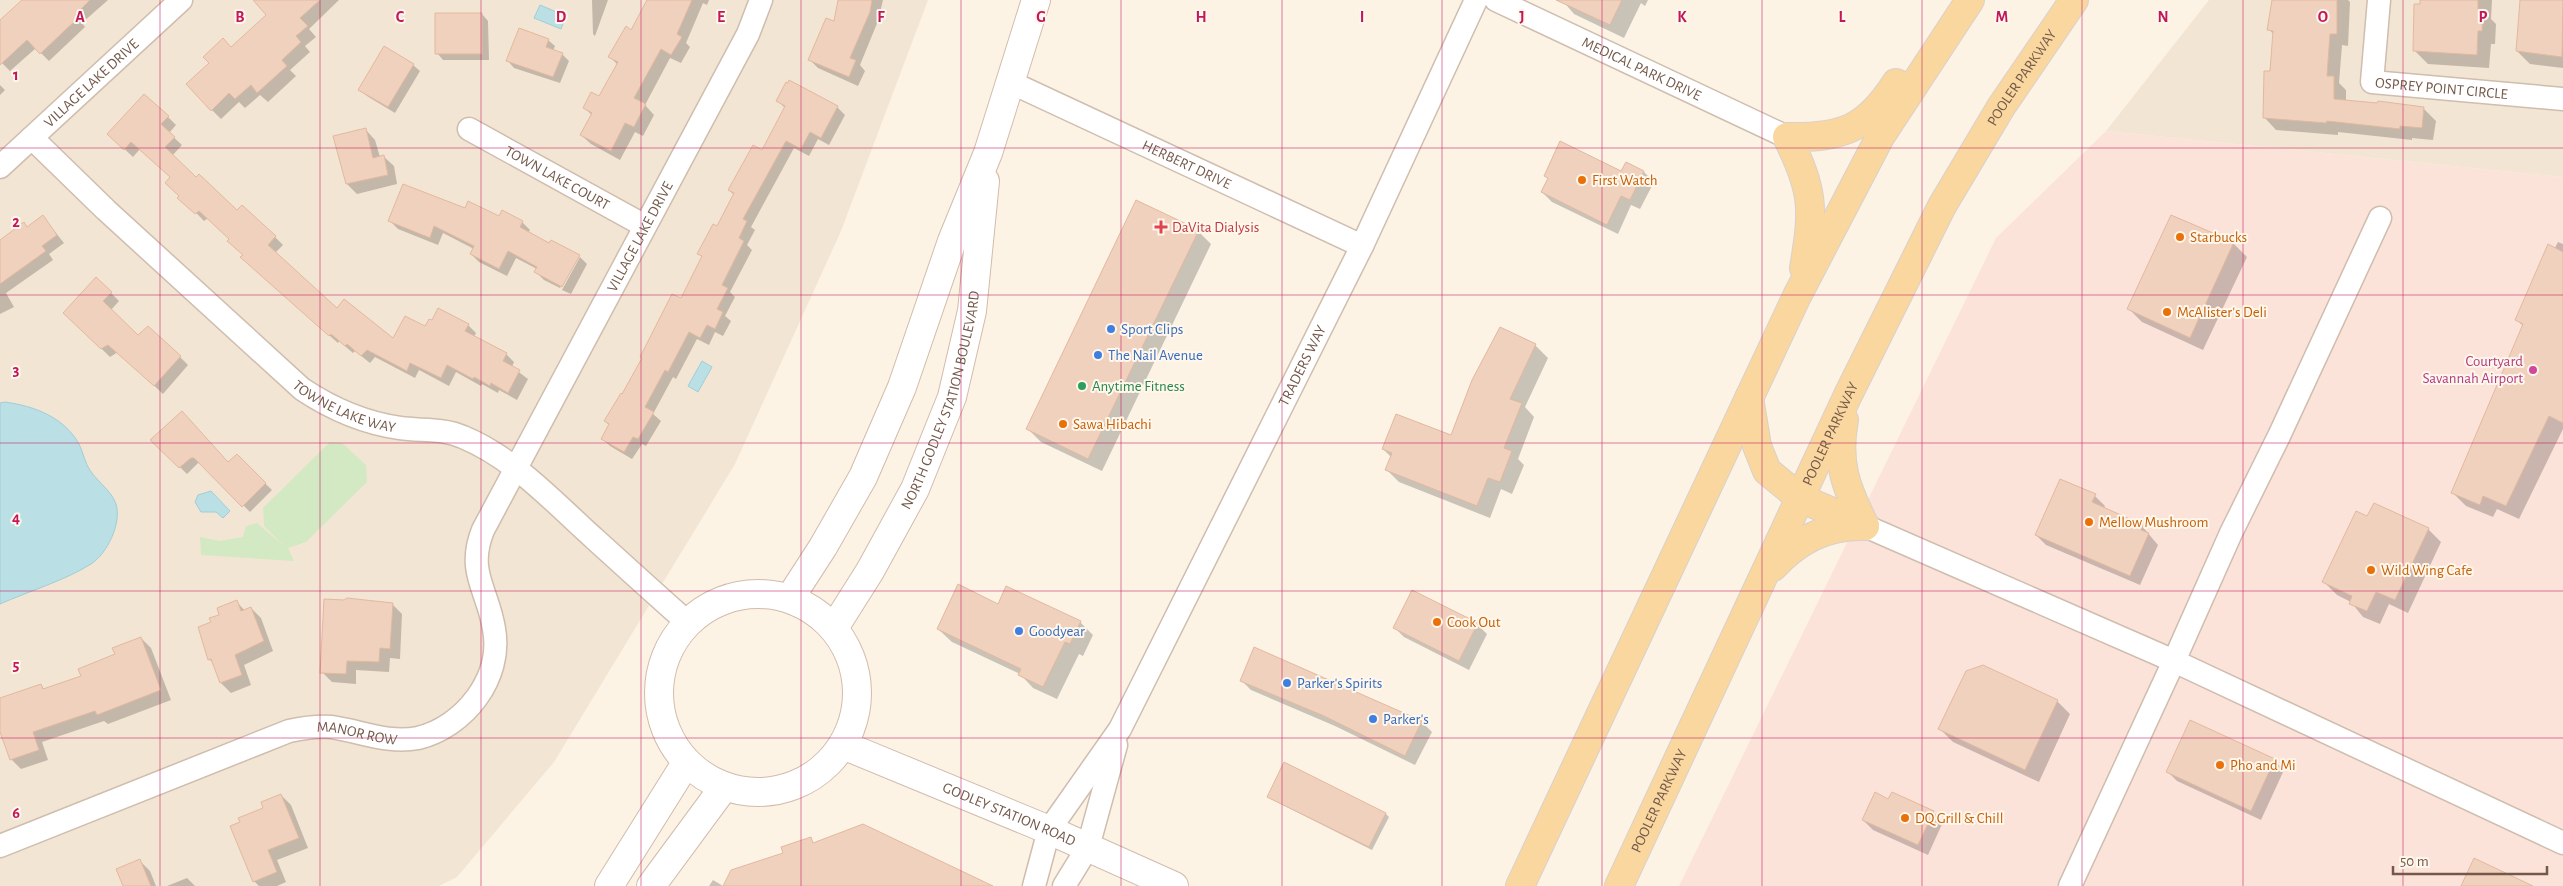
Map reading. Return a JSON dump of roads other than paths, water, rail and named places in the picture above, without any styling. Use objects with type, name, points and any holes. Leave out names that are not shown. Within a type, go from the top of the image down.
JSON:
[{"type":"main road","points":[[1797,296],[1809,238],[1810,194],[1803,169],[1787,137],[1830,136],[1857,126],[1883,104],[1938,20],[1961,0]]},
{"type":"main road","points":[[1520,886],[1797,296],[1880,137],[1970,0]]},
{"type":"main road","name":"POOLER PARKWAY","points":[[1619,886],[1848,395],[1942,206],[2001,106],[2074,0]]},
{"type":"main road","points":[[1848,395],[1840,443],[1841,464],[1848,492],[1865,526]]},
{"type":"main road","points":[[1749,398],[1757,446],[1767,470],[1800,498],[1865,526]]},
{"type":"main road","points":[[1761,582],[1787,552],[1812,535],[1841,526],[1865,526]]},
{"type":"street","name":"VILLAGE LAKE DRIVE","points":[[0,167],[181,0]]},
{"type":"street","name":"VILLAGE LAKE DRIVE","points":[[516,470],[748,34],[761,0]]},
{"type":"street","name":"TRADERS WAY","points":[[1049,830],[1120,729],[1362,246],[1476,0]]},
{"type":"street","name":"MEDICAL PARK DRIVE","points":[[1496,0],[1787,137]]},
{"type":"street","name":"OSPREY POINT CIRCLE","points":[[2379,0],[2372,82],[2563,99]]},
{"type":"street","name":"NORTH GODLEY STATION BOULEVARD","points":[[790,598],[823,548],[863,477],[902,387],[952,241],[988,153],[1035,1]]},
{"type":"street","name":"HERBERT DRIVE","points":[[1010,82],[1362,246]]},
{"type":"street","name":"TOWN LAKE COURT","points":[[469,130],[645,226]]},
{"type":"street","name":"TOWNE LAKE WAY","points":[[32,138],[106,210],[302,389],[334,409],[368,421],[390,426],[460,435],[484,447],[516,470],[687,622]]},
{"type":"street","name":"NORTH GODLEY STATION BOULEVARD","points":[[834,628],[870,571],[915,489],[952,397],[972,311],[988,153]]},
{"type":"street","points":[[2070,886],[2231,533],[2279,436],[2380,218]]},
{"type":"street","name":"MANOR ROW","points":[[0,846],[290,731],[316,727],[333,727],[399,740],[416,738],[436,732],[458,718],[478,697],[488,676],[494,650],[493,622],[478,578],[477,548],[487,523],[516,470]]},
{"type":"street","points":[[1865,526],[2174,661],[2563,843]]},
{"type":"street","points":[[762,593],[790,598],[814,610],[834,628],[850,654],[858,685],[855,716],[843,744],[821,770],[791,787],[758,792],[724,787],[704,777],[686,763],[671,742],[664,726],[658,692],[661,667],[671,643],[687,622],[709,606],[735,596],[762,593]]},
{"type":"street","name":"TRADERS WAY","points":[[1064,886],[1088,847],[1120,729]]},
{"type":"street","name":"GODLEY STATION ROAD","points":[[843,744],[1049,830],[1174,886]]},
{"type":"street","points":[[610,886],[686,763]]},
{"type":"street","points":[[651,886],[724,787]]},
{"type":"street","points":[[1034,886],[1049,830]]},
{"type":"water","points":[[540,5],[566,16],[561,29],[534,18]]},
{"type":"water","points":[[702,361],[712,367],[698,392],[688,386]]},
{"type":"water","points":[[5,402],[27,406],[47,414],[57,420],[73,435],[90,470],[114,499],[117,520],[108,546],[91,564],[58,581],[0,604],[0,403]]},
{"type":"water","points":[[211,491],[230,511],[223,518],[216,512],[201,512],[195,502],[198,495]]},
{"type":"place","name":"First Watch","points":[[1582,180]]},
{"type":"place","name":"DaVita Dialysis","points":[[1161,227]]},
{"type":"place","name":"Starbucks","points":[[2180,237]]},
{"type":"place","name":"McAlister's Deli","points":[[2167,312]]},
{"type":"place","name":"Sport Clips","points":[[1111,329]]},
{"type":"place","name":"The Nail Avenue","points":[[1098,355]]},
{"type":"place","name":"Courtyard Savannah Airport","points":[[2533,370]]},
{"type":"place","name":"Anytime Fitness","points":[[1082,386]]},
{"type":"place","name":"Sawa Hibachi","points":[[1063,424]]},
{"type":"place","name":"Mellow Mushroom","points":[[2089,522]]},
{"type":"place","name":"Wild Wing Cafe","points":[[2371,570]]},
{"type":"place","name":"Cook Out","points":[[1437,622]]},
{"type":"place","name":"Goodyear","points":[[1019,631]]},
{"type":"place","name":"Parker's Spirits","points":[[1287,683]]},
{"type":"place","name":"Parker's","points":[[1373,719]]},
{"type":"place","name":"Pho and Mi","points":[[2220,765]]},
{"type":"place","name":"DQ Grill & Chill","points":[[1905,818]]}]
